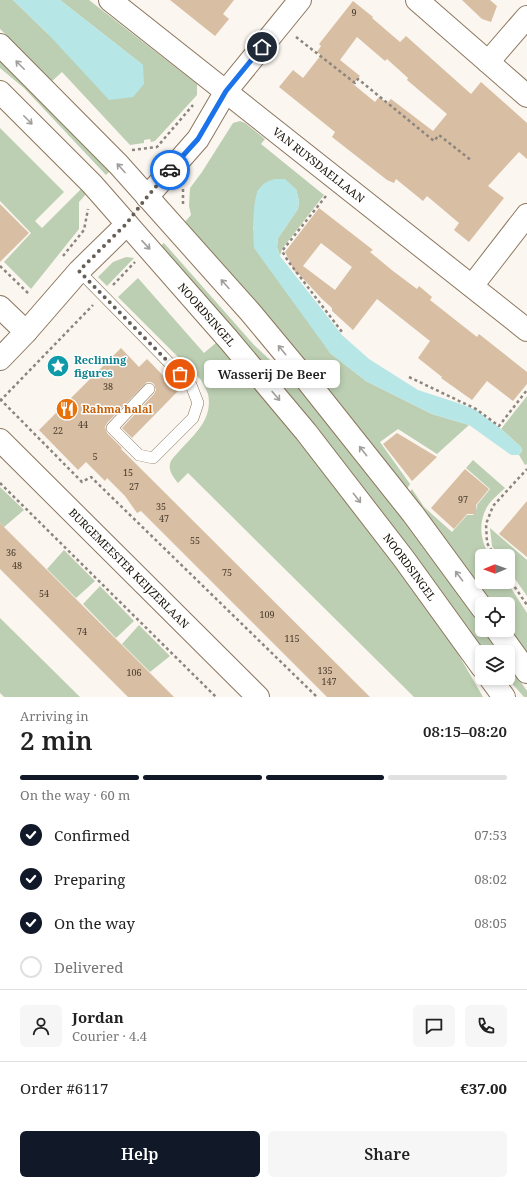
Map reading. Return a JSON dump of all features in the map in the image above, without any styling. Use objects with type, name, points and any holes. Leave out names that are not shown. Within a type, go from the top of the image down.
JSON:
[{"type":"street","name":"VAN RUYSDAELLAAN","points":[[110,0],[527,330]]},
{"type":"street","points":[[0,359],[26,332],[79,271],[126,224],[147,197],[198,139],[226,91],[300,0]]},
{"type":"street","points":[[417,0],[527,96]]},
{"type":"street","points":[[488,62],[527,17]]},
{"type":"street","points":[[0,45],[119,165],[252,313],[413,514],[475,598]]},
{"type":"street","name":"NOORDSINGEL","points":[[0,92],[92,184],[228,339],[306,432],[404,559],[475,656]]},
{"type":"street","points":[[472,286],[527,215]]},
{"type":"street","points":[[0,307],[26,332]]},
{"type":"street","name":"BURGEMEESTER KEIJZERLAAN","points":[[0,440],[258,697]]},
{"type":"street","points":[[503,637],[527,672]]},
{"type":"street","points":[[495,685],[504,697]]},
{"type":"lane","points":[[79,271],[191,385],[196,397],[198,403],[192,418],[154,458],[139,455],[112,428],[149,389]]},
{"type":"path","points":[[280,25],[355,83],[358,79],[434,140],[439,135],[472,162]]},
{"type":"path","points":[[339,180],[282,251],[342,332]]},
{"type":"path","points":[[0,266],[30,295]]},
{"type":"path","points":[[409,377],[476,409],[499,426],[527,390]]},
{"type":"path","points":[[0,399],[82,482],[91,477],[317,697]]},
{"type":"path","points":[[490,549],[487,543],[486,524],[493,506],[527,469]]},
{"type":"path","points":[[0,483],[216,697]]},
{"type":"path","points":[[515,587],[527,604]]},
{"type":"green space","points":[[0,0],[13,0],[48,34],[143,65],[60,0],[89,0],[197,84],[197,95],[155,141],[151,142],[150,139],[144,140],[144,143],[130,145],[62,72],[52,81],[0,29]]},
{"type":"green space","points":[[0,59],[110,171],[106,175],[24,88],[0,68]]},
{"type":"green space","points":[[240,121],[245,123],[265,139],[261,144],[324,195],[282,249],[280,256],[277,247],[278,238],[298,209],[299,201],[296,189],[258,190],[253,229],[330,353],[366,381],[432,414],[469,425],[437,454],[398,429],[380,442],[410,484],[407,489],[340,404],[263,312],[184,223],[191,215],[189,206],[190,188],[233,123]]},
{"type":"green space","points":[[0,128],[64,192],[35,221],[42,228],[81,189],[86,194],[79,202],[79,229],[31,289],[4,262],[31,233],[0,201]]},
{"type":"green space","points":[[164,243],[254,345],[296,384],[427,550],[475,616],[475,637],[490,637],[495,645],[478,645],[416,556],[354,476],[291,398],[160,246]]},
{"type":"green space","points":[[126,257],[134,258],[107,286],[98,277],[113,262]]},
{"type":"green space","points":[[138,278],[204,353],[217,342],[297,438],[367,528],[453,645],[483,697],[414,697],[188,473],[178,483],[171,473],[171,461],[197,431],[206,418],[209,403],[208,394],[201,380],[118,297]]},
{"type":"green space","points":[[527,396],[527,464],[525,465],[519,455],[522,451],[521,447],[501,429]]},
{"type":"green space","points":[[473,460],[505,488],[489,504],[482,519],[481,532],[486,549],[475,549],[475,586],[409,493],[412,489],[424,507],[452,532],[467,515],[473,515],[476,511],[477,505],[490,489],[466,468]]},
{"type":"green space","points":[[0,487],[24,510],[4,527],[0,523]]},
{"type":"green space","points":[[490,528],[514,549],[494,549],[492,546]]},
{"type":"green space","points":[[64,550],[95,581],[76,598],[47,569]]},
{"type":"green space","points":[[515,550],[527,560],[527,596],[515,579]]},
{"type":"green space","points":[[100,586],[134,621],[116,638],[83,604]]},
{"type":"green space","points":[[477,589],[512,589],[527,613],[527,659],[513,637],[515,637],[515,597],[483,597]]},
{"type":"green space","points":[[0,618],[80,697],[4,697],[0,693]]},
{"type":"green space","points":[[139,625],[170,656],[150,672],[122,644]]},
{"type":"green space","points":[[515,674],[527,691],[527,697],[524,697],[513,685],[515,685]]},
{"type":"water","points":[[13,0],[60,0],[143,65],[144,84],[133,97],[109,100],[48,34]]},
{"type":"water","points":[[275,179],[285,179],[296,189],[299,201],[298,209],[278,238],[277,247],[280,256],[342,335],[369,359],[418,390],[476,410],[501,429],[521,447],[522,451],[519,455],[511,455],[469,425],[432,414],[366,381],[330,353],[254,248],[254,217],[257,194],[259,189],[264,184]]},
{"type":"building","points":[[170,0],[234,0],[223,14],[229,19],[215,36]]},
{"type":"building","points":[[462,0],[490,0],[497,6],[491,22],[482,19]]},
{"type":"building","points":[[353,1],[400,42],[406,36],[471,94],[481,82],[527,123],[527,159],[519,152],[488,186],[504,198],[469,242],[454,230],[459,223],[427,196],[423,201],[396,179],[394,183],[387,180],[332,137],[335,132],[279,87],[293,70],[303,78],[321,55],[317,52],[321,46],[319,44]],"holes":[[[357,37],[385,61],[387,59],[408,78],[407,80],[447,114],[433,131],[391,99],[387,103],[379,97],[375,102],[353,84],[360,76],[340,60]]]},
{"type":"building","points":[[0,204],[29,233],[0,262]]},
{"type":"building","points":[[319,208],[373,250],[370,252],[393,271],[417,289],[419,286],[432,297],[430,300],[477,337],[479,334],[527,372],[527,384],[513,401],[487,381],[472,400],[441,378],[442,377],[418,358],[430,341],[377,299],[353,330],[332,311],[332,308],[297,272],[296,274],[285,252]],"holes":[[[321,243],[352,267],[335,290],[303,266]]]},
{"type":"building","points":[[121,348],[139,367],[147,359],[178,391],[132,438],[122,428],[154,394],[156,390],[154,384],[147,382],[107,423],[105,427],[107,433],[122,448],[121,449],[370,697],[327,697],[141,511],[137,513],[125,496],[107,478],[105,481],[86,462],[78,470],[39,430]]},
{"type":"building","points":[[397,433],[437,457],[412,481],[383,444]]},
{"type":"building","points":[[465,469],[489,489],[476,505],[476,514],[467,514],[454,529],[431,508]]},
{"type":"building","points":[[527,501],[527,557],[499,534]]},
{"type":"building","points":[[0,523],[174,697],[128,697],[0,569]]},
{"type":"way so far","points":[[170,170],[126,224],[79,271],[180,374]]},
{"type":"place","name":"Reclining figures","points":[[58,366]]},
{"type":"place","name":"Wasserij De Beer","points":[[180,374]]},
{"type":"place","name":"Rahma halal","points":[[67,409]]},
{"type":"route","points":[[170,170],[198,139],[226,91],[262,47]]}]
